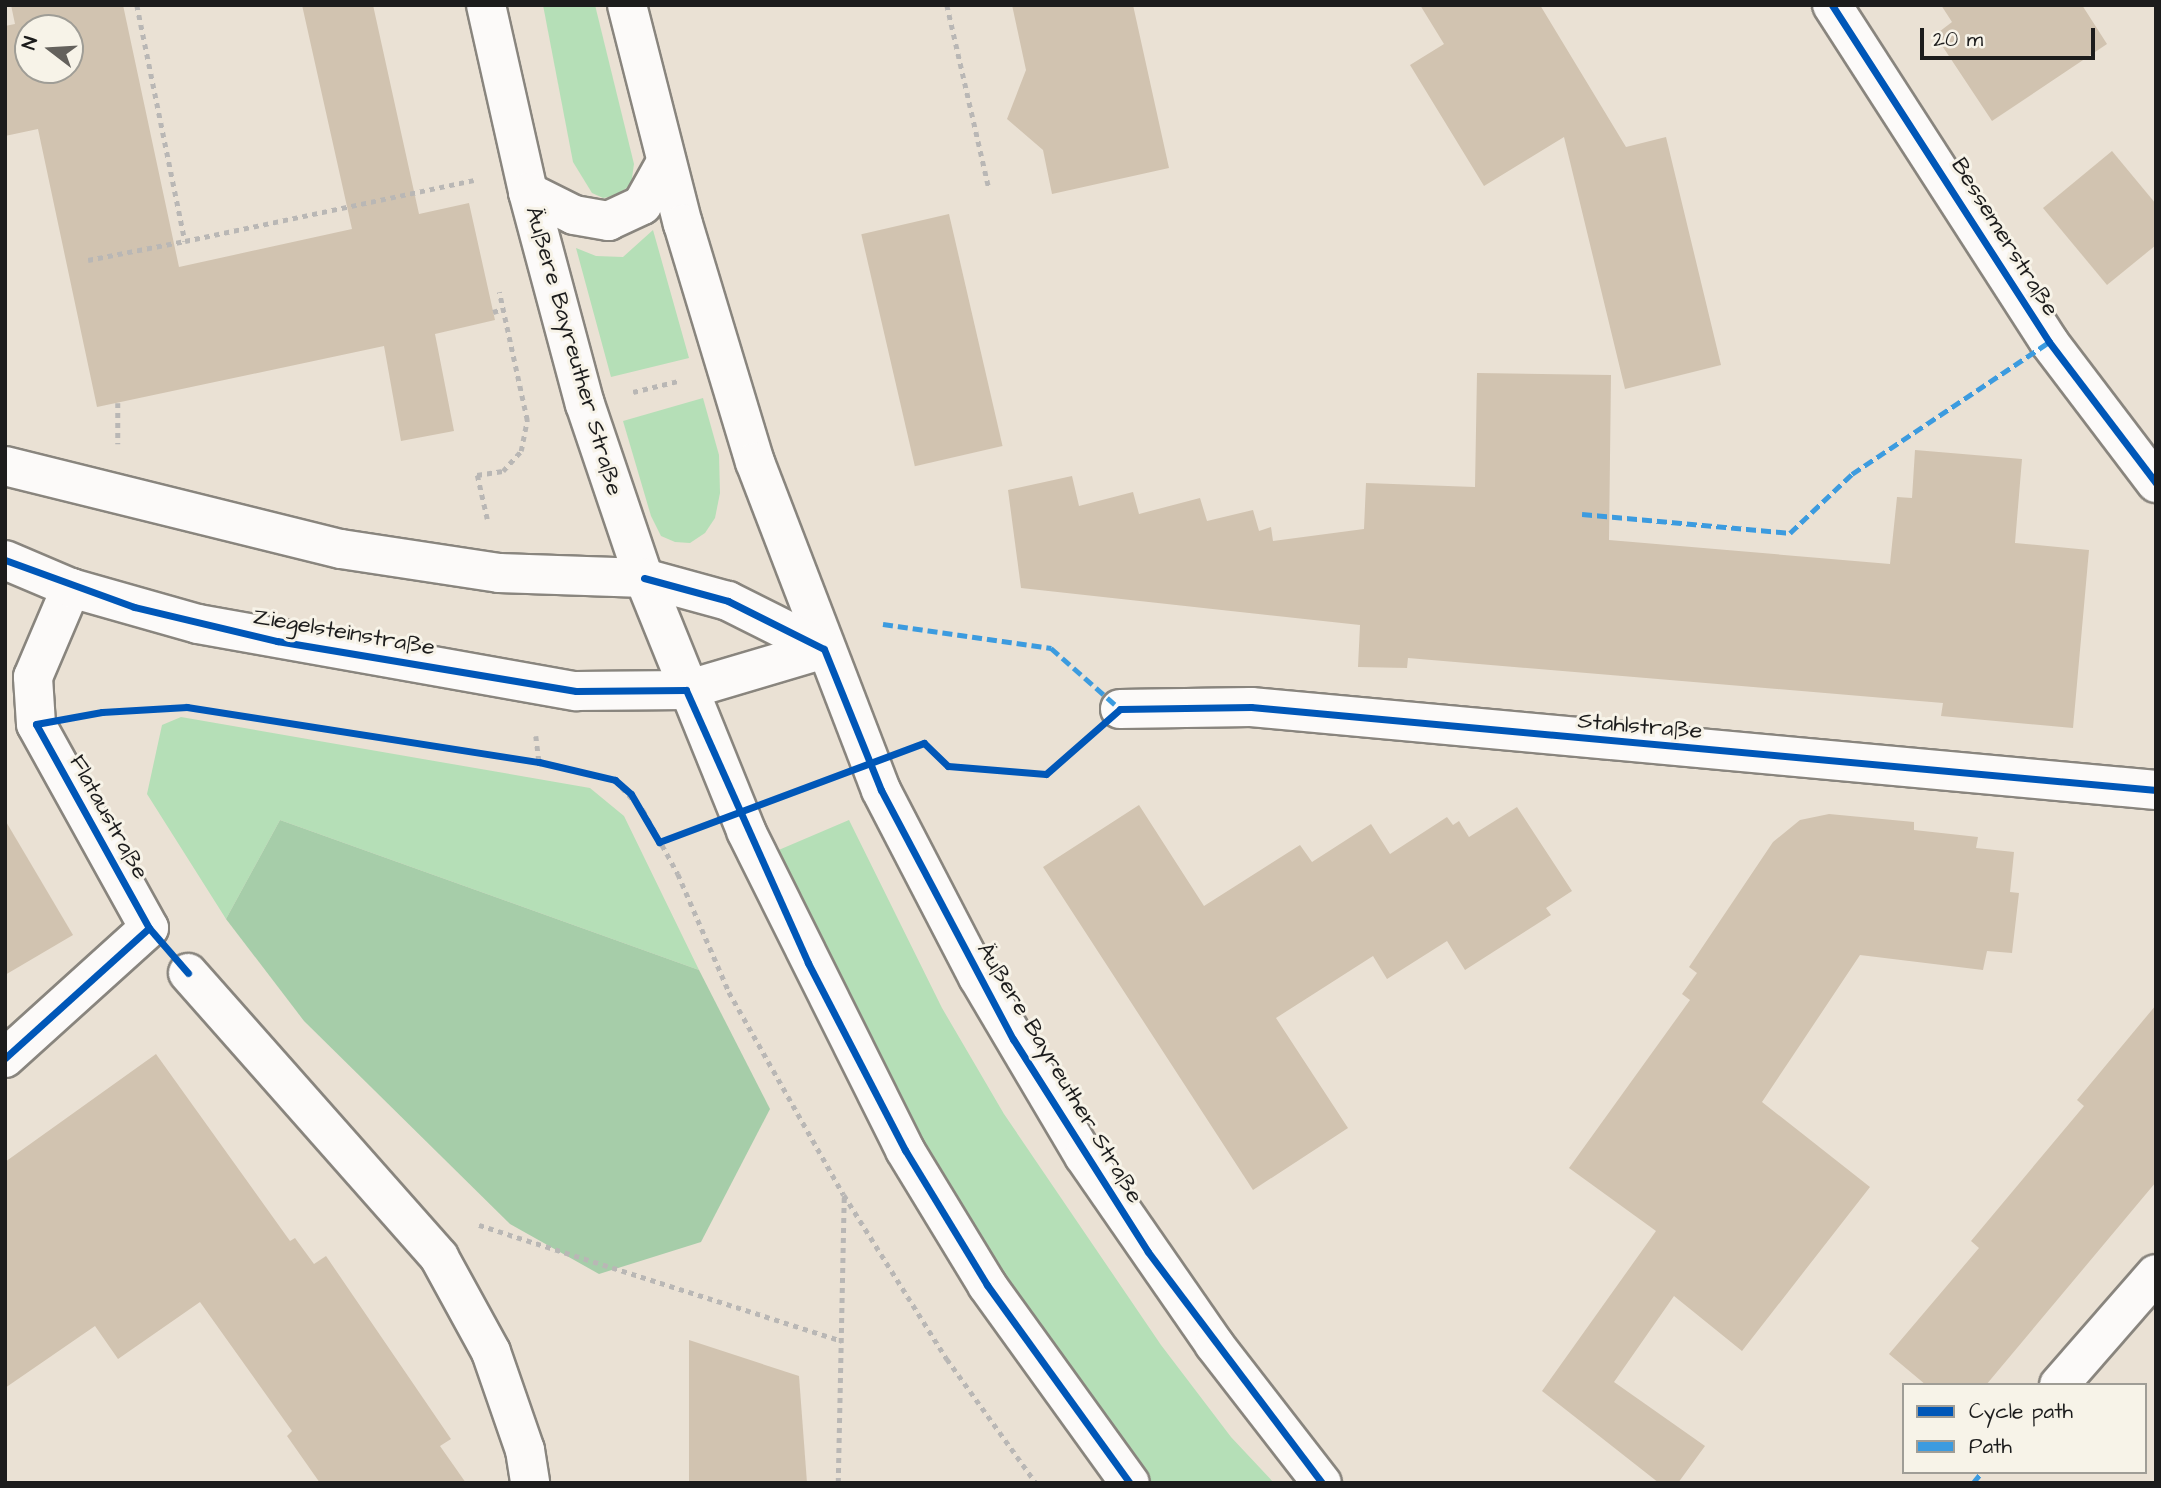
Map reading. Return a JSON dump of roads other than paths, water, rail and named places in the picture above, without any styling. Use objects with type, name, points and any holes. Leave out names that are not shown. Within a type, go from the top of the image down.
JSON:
[{"type":"main road","name":"Äußere Bayreuther Straße","points":[[486,5],[528,192],[585,404],[643,578],[686,690],[808,962],[905,1150],[994,1295],[1129,1483]]},
{"type":"main road","name":"Äußere Bayreuther Straße","points":[[627,5],[666,162],[726,368],[824,649],[881,790],[1013,1039],[1148,1252],[1322,1483]]},
{"type":"main road","name":"Bessemerstraße","points":[[1832,5],[2049,342],[2156,483]]},
{"type":"main road","points":[[528,192],[574,215],[608,220],[642,205],[666,162]]},
{"type":"main road","points":[[5,466],[341,549],[488,572],[643,578],[728,601],[824,649]]},
{"type":"main road","name":"Ziegelsteinstraße","points":[[5,561],[71,588],[211,627],[576,691],[686,690]]},
{"type":"main road","name":"Flataustraße","points":[[5,1058],[149,928],[36,724],[33,677],[71,588]]},
{"type":"main road","points":[[686,690],[824,649]]},
{"type":"main road","name":"Stahlstraße","points":[[1120,709],[1251,707],[2156,790]]},
{"type":"main road","points":[[188,973],[439,1258],[491,1352],[525,1450],[530,1483]]},
{"type":"main road","points":[[2061,1383],[2156,1274]]}]
